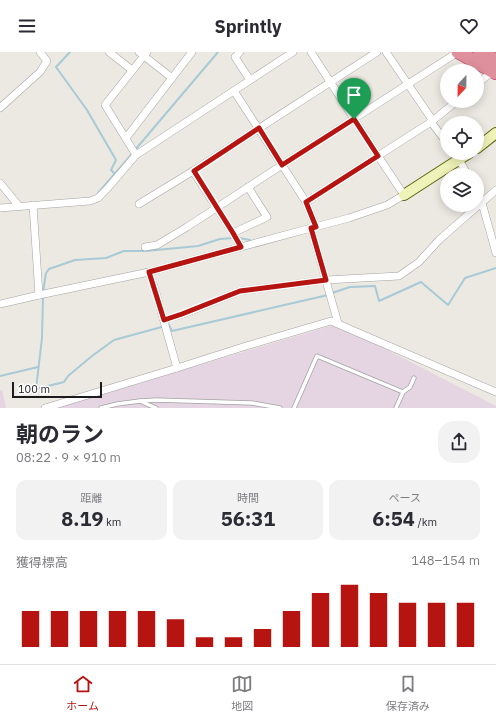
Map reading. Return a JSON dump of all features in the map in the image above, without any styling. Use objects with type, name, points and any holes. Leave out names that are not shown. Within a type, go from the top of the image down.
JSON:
[{"type":"highway","points":[[458,52],[491,61]]},
{"type":"street","points":[[0,108],[40,72],[47,61],[40,52]]},
{"type":"street","points":[[109,52],[132,70]]},
{"type":"street","points":[[126,138],[192,52]]},
{"type":"street","points":[[240,52],[235,57],[250,80]]},
{"type":"street","points":[[0,208],[90,201],[98,198],[108,189],[136,155],[293,52]]},
{"type":"street","points":[[312,52],[330,82],[404,194]]},
{"type":"street","points":[[139,204],[194,171],[377,52]]},
{"type":"street","points":[[386,52],[440,133]]},
{"type":"street","points":[[145,247],[157,245],[187,227],[458,52]]},
{"type":"street","points":[[136,155],[105,105],[143,53],[172,78]]},
{"type":"street","points":[[484,72],[491,61]]},
{"type":"street","points":[[234,91],[306,202],[314,227],[326,280],[338,323]]},
{"type":"street","points":[[306,202],[432,122],[449,108]]},
{"type":"street","points":[[484,142],[496,133]]},
{"type":"street","points":[[0,304],[149,272],[349,218],[387,205],[451,160]]},
{"type":"street","points":[[194,171],[241,247]]},
{"type":"street","points":[[0,183],[19,206]]},
{"type":"street","points":[[233,233],[268,217],[248,187]]},
{"type":"street","points":[[484,201],[496,190]]},
{"type":"street","points":[[33,205],[39,295]]},
{"type":"street","points":[[484,210],[496,253]]},
{"type":"street","points":[[164,320],[240,291],[326,280],[399,276],[419,262],[439,240],[472,212]]},
{"type":"street","points":[[149,272],[178,368]]},
{"type":"street","points":[[45,408],[331,321],[496,392]]},
{"type":"lane","points":[[294,408],[317,356],[403,392]]},
{"type":"lane","points":[[396,408],[403,392],[410,386],[414,378]]},
{"type":"lane","points":[[101,408],[117,404],[156,400],[252,403],[280,408]]},
{"type":"lane","points":[[140,401],[156,408]]},
{"type":"shaded area","points":[[337,324],[496,406],[496,408],[56,408]]},
{"type":"shaded area","points":[[2,390],[6,408],[0,408],[0,391]]},
{"type":"waterway","points":[[70,52],[56,67],[87,110],[116,160],[111,170],[115,174]]},
{"type":"waterway","points":[[135,150],[218,52]]},
{"type":"waterway","points":[[98,193],[132,154]]},
{"type":"waterway","points":[[43,292],[46,273],[49,269],[75,260],[106,258],[124,251],[146,251],[198,246],[220,239],[233,238]]},
{"type":"waterway","points":[[239,238],[250,240]]},
{"type":"waterway","points":[[332,293],[350,287],[375,286],[379,301],[421,282],[448,305],[465,278],[496,268]]},
{"type":"waterway","points":[[43,296],[42,338],[36,389],[64,382],[68,376],[114,340],[169,325],[172,331],[328,295]]},
{"type":"waterway","points":[[0,376],[38,367]]},
{"type":"route","points":[[354,119],[378,156],[306,202],[316,227],[311,228],[326,280],[240,291],[164,320],[149,272],[241,247],[194,171],[259,128],[282,165],[354,119]]}]
